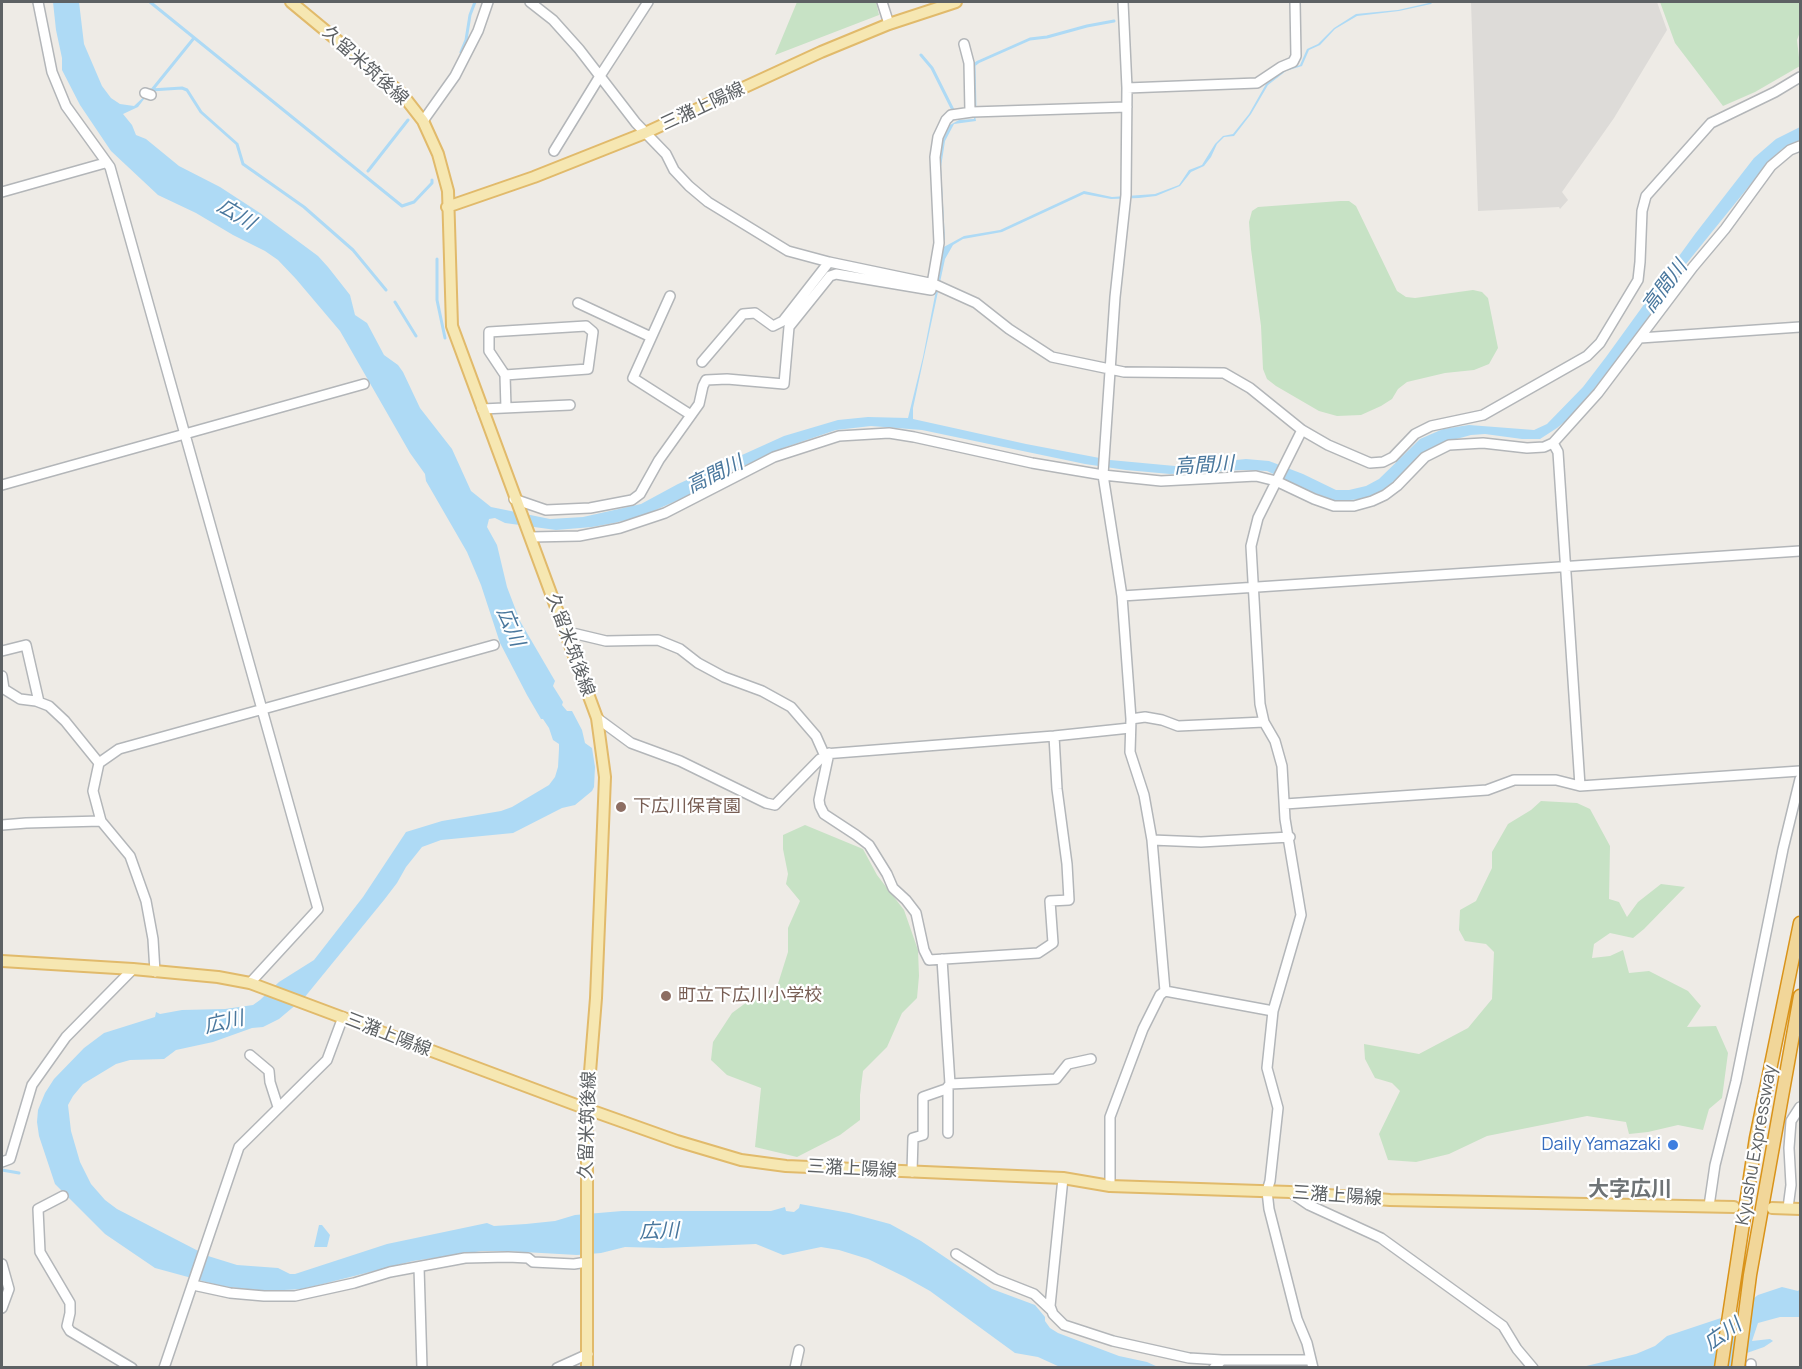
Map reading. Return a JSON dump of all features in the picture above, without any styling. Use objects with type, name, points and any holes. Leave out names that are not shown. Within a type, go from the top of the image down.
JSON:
[{"type":"highway","name":"Kyushu Expressway","points":[[1721,1368],[1756,1138],[1800,923]]},
{"type":"highway","name":"Kyushu Expressway","points":[[1738,1368],[1750,1275],[1800,996]]},
{"type":"main road","name":"久留米筑後線","points":[[291,2],[402,94],[423,121],[438,154],[448,191],[452,326],[597,718],[605,777],[596,998],[587,1109],[587,1368]]},
{"type":"main road","name":"三潴上陽線","points":[[447,207],[534,177],[645,133],[821,52],[890,24],[956,2]]},
{"type":"main road","name":"三潴上陽線","points":[[2,961],[133,969],[218,977],[255,984],[587,1109],[677,1141],[741,1160],[786,1166],[1063,1178],[1110,1186],[1290,1192],[1390,1200],[1734,1207]]},
{"type":"main road","points":[[1772,1208],[1800,1209]]},
{"type":"street","points":[[38,2],[52,72],[66,106],[110,167],[318,909],[255,984]]},
{"type":"street","points":[[423,121],[455,76],[478,31],[488,2]]},
{"type":"street","points":[[530,2],[553,20],[645,133],[666,154],[681,178],[708,202],[788,251],[935,284],[976,303],[1009,329],[1052,357],[1124,372],[1224,373],[1250,388],[1302,430],[1328,445],[1370,463],[1383,462],[1394,457],[1415,434],[1431,426],[1484,415],[1587,356],[1600,343],[1638,280],[1641,262],[1642,210],[1646,196],[1711,123],[1775,92],[1800,77]]},
{"type":"street","points":[[554,151],[648,2]]},
{"type":"street","points":[[882,2],[890,24]]},
{"type":"street","points":[[1122,2],[1127,88],[1126,198],[1115,297],[1103,475],[1122,596],[1130,752],[1144,795],[1152,840],[1165,991]]},
{"type":"street","points":[[1127,88],[1257,83],[1293,62],[1296,56],[1295,2]]},
{"type":"street","points":[[964,44],[969,63],[973,112]]},
{"type":"street","points":[[516,504],[546,510],[590,508],[632,500],[640,494],[659,460],[699,404],[706,380],[727,379],[784,384],[789,327],[830,276],[836,274],[931,290],[935,284],[939,243],[934,158],[938,137],[951,115],[973,112],[1127,107]]},
{"type":"street","points":[[529,535],[597,534],[644,521],[774,457],[839,436],[889,433],[914,436],[1032,463],[1103,475],[1161,480],[1256,476],[1277,479],[1314,499],[1334,506],[1354,506],[1385,495],[1425,457],[1449,445],[1483,443],[1527,448],[1544,447],[1553,443],[1598,393],[1771,166],[1790,150],[1800,146]]},
{"type":"street","points":[[2,192],[105,163]]},
{"type":"street","points":[[702,362],[743,314],[754,313],[773,326],[783,321],[829,262]]},
{"type":"street","points":[[670,296],[633,378],[691,416]]},
{"type":"street","points":[[579,303],[651,337]]},
{"type":"street","points":[[505,375],[588,369],[593,332],[586,326],[489,332],[489,351],[505,375],[506,408]]},
{"type":"street","points":[[1640,338],[1800,327]]},
{"type":"street","points":[[2,485],[364,384]]},
{"type":"street","points":[[482,409],[570,405]]},
{"type":"street","points":[[956,1254],[996,1279],[1034,1294],[1052,1310],[1064,1325],[1113,1341],[1189,1358],[1312,1364],[1307,1342],[1297,1319],[1269,1209],[1267,1191],[1278,1107],[1267,1068],[1273,1011],[1301,915],[1290,837],[1285,819],[1282,766],[1275,741],[1264,722],[1260,704],[1251,546],[1252,533],[1258,518],[1302,430]]},
{"type":"street","points":[[1553,443],[1558,452],[1580,786]]},
{"type":"street","points":[[1122,596],[1800,551]]},
{"type":"street","points":[[564,631],[606,641],[658,640],[680,649],[698,663],[724,677],[762,691],[791,707],[816,736],[824,754],[1054,736],[1130,723],[1145,717],[1178,726],[1264,722]]},
{"type":"street","points":[[2,651],[26,645],[39,702]]},
{"type":"street","points":[[154,972],[153,939],[146,901],[130,856],[102,821],[93,791],[99,763],[119,749],[494,645]]},
{"type":"street","points":[[2,676],[4,689],[20,699],[50,706],[99,763]]},
{"type":"street","points":[[597,718],[631,743],[680,761],[766,803],[775,805],[820,759]]},
{"type":"street","points":[[829,753],[819,800],[820,806],[824,814],[869,845],[893,888],[916,913],[924,950],[929,960],[1038,953],[1053,943],[1050,901],[1069,900],[1067,864],[1057,789],[1054,736]]},
{"type":"street","points":[[1285,804],[1487,790],[1514,780],[1556,780],[1580,786],[1800,771]]},
{"type":"street","points":[[1709,1206],[1715,1165],[1736,1081],[1800,779]]},
{"type":"street","points":[[2,825],[102,821]]},
{"type":"street","points":[[1152,840],[1200,842],[1290,837]]},
{"type":"street","points":[[942,959],[949,1085],[948,1134]]},
{"type":"street","points":[[2,1162],[9,1159],[32,1085],[66,1037],[133,969]]},
{"type":"street","points":[[1110,1186],[1110,1117],[1143,1029],[1160,995],[1165,991],[1273,1011]]},
{"type":"street","points":[[164,1368],[239,1147],[327,1060],[343,1017]]},
{"type":"street","points":[[250,1055],[268,1071],[278,1107]]},
{"type":"street","points":[[912,1172],[913,1138],[923,1135],[923,1097],[949,1085],[1056,1080],[1068,1064],[1091,1059]]},
{"type":"street","points":[[1788,1208],[1791,1185],[1789,1148],[1791,1121],[1800,1107]]},
{"type":"street","points":[[1052,1310],[1050,1306],[1063,1178]]},
{"type":"street","points":[[1290,1192],[1309,1205],[1381,1238],[1466,1299],[1503,1326],[1517,1349],[1533,1368]]},
{"type":"street","points":[[63,1196],[38,1209],[40,1252],[70,1303],[67,1326],[70,1331],[132,1368]]},
{"type":"street","points":[[194,1283],[230,1293],[295,1296],[390,1272],[465,1258],[528,1258],[533,1262],[574,1264],[586,1260]]},
{"type":"street","points":[[2,1264],[9,1289],[2,1308]]},
{"type":"street","points":[[418,1267],[422,1368]]},
{"type":"street","points":[[795,1368],[799,1350]]},
{"type":"street","points":[[557,1368],[588,1354]]},
{"type":"street","points":[[1214,1368],[1222,1360]]},
{"type":"shaded area","points":[[1471,2],[1657,2],[1667,30],[1614,118],[1562,192],[1568,200],[1560,209],[1559,207],[1478,211]]},
{"type":"green space","points":[[797,2],[876,2],[879,15],[775,55]]},
{"type":"green space","points":[[1660,2],[1800,2],[1800,32],[1797,40],[1800,66],[1755,92],[1723,106],[1675,43]]},
{"type":"green space","points":[[1349,201],[1356,206],[1397,291],[1406,297],[1415,298],[1473,290],[1482,292],[1488,298],[1498,348],[1489,364],[1474,370],[1445,373],[1407,382],[1398,389],[1392,399],[1361,415],[1337,416],[1319,411],[1267,379],[1263,369],[1261,326],[1251,249],[1249,222],[1252,211],[1258,207]]},
{"type":"green space","points":[[1541,801],[1577,803],[1590,809],[1610,846],[1609,899],[1619,902],[1627,917],[1638,902],[1661,884],[1685,887],[1633,938],[1610,933],[1594,944],[1592,958],[1610,956],[1623,950],[1629,973],[1649,971],[1688,991],[1701,1006],[1687,1027],[1716,1026],[1728,1053],[1722,1098],[1709,1109],[1703,1130],[1678,1125],[1629,1134],[1626,1122],[1587,1116],[1487,1136],[1449,1154],[1416,1162],[1388,1160],[1379,1134],[1400,1091],[1392,1083],[1375,1078],[1365,1059],[1364,1044],[1419,1054],[1468,1028],[1492,999],[1494,952],[1486,944],[1465,941],[1459,930],[1460,910],[1476,901],[1492,868],[1492,852],[1508,824]]},
{"type":"green space","points":[[805,825],[863,849],[877,875],[904,910],[918,950],[919,976],[917,998],[902,1013],[887,1047],[863,1071],[860,1120],[840,1135],[797,1157],[755,1147],[761,1088],[727,1075],[711,1060],[713,1042],[732,1013],[758,994],[777,987],[788,952],[788,928],[800,901],[786,884],[788,874],[783,835]]},
{"type":"water","points":[[53,2],[79,2],[84,44],[102,86],[111,98],[120,104],[134,106],[151,90],[138,107],[123,114],[132,125],[136,135],[146,139],[179,166],[220,187],[260,213],[318,256],[328,267],[350,295],[355,315],[367,323],[384,355],[398,365],[403,372],[420,408],[452,449],[471,491],[491,507],[550,519],[583,517],[641,504],[678,484],[784,436],[838,420],[868,417],[908,418],[923,357],[942,248],[964,236],[1000,230],[1084,191],[1112,197],[1155,194],[1179,185],[1189,170],[1202,165],[1223,136],[1233,134],[1249,114],[1266,84],[1284,70],[1300,65],[1307,49],[1318,44],[1334,28],[1356,14],[1398,10],[1433,2],[1399,11],[1357,16],[1335,29],[1320,45],[1309,50],[1302,66],[1286,71],[1268,85],[1251,114],[1234,136],[1224,137],[1204,166],[1191,172],[1180,186],[1156,196],[1139,198],[1111,199],[1084,194],[1002,232],[963,239],[953,245],[945,259],[913,408],[913,419],[1110,460],[1175,466],[1246,459],[1269,461],[1336,490],[1366,486],[1379,479],[1420,439],[1443,429],[1469,425],[1534,430],[1547,424],[1583,387],[1695,234],[1754,158],[1776,139],[1800,127],[1800,140],[1782,149],[1771,159],[1682,269],[1641,330],[1574,414],[1540,439],[1485,434],[1449,441],[1427,451],[1385,489],[1364,499],[1336,501],[1267,471],[1170,474],[1126,470],[1085,464],[922,430],[871,426],[836,430],[786,447],[719,477],[701,490],[642,516],[614,523],[556,530],[505,523],[495,518],[489,519],[487,527],[497,545],[507,587],[520,621],[555,681],[553,686],[563,702],[562,705],[567,711],[572,711],[582,730],[585,743],[592,748],[595,767],[592,791],[575,805],[562,808],[513,833],[441,840],[422,847],[384,900],[304,998],[279,1019],[263,1027],[252,1028],[213,1042],[176,1050],[164,1059],[130,1060],[116,1064],[83,1084],[68,1105],[71,1131],[80,1162],[91,1184],[105,1200],[117,1209],[208,1256],[237,1265],[278,1268],[295,1274],[387,1244],[487,1223],[494,1226],[526,1224],[555,1221],[575,1215],[622,1211],[771,1211],[785,1207],[786,1211],[794,1212],[800,1204],[849,1213],[890,1224],[921,1241],[992,1289],[1035,1305],[1045,1317],[1050,1328],[1058,1333],[1119,1356],[1147,1362],[1158,1367],[1060,1367],[1038,1357],[1015,1353],[930,1291],[905,1277],[868,1259],[821,1247],[783,1255],[756,1244],[663,1248],[625,1247],[601,1253],[577,1255],[482,1251],[413,1261],[303,1289],[265,1291],[221,1286],[155,1268],[105,1234],[55,1184],[39,1136],[38,1110],[54,1079],[84,1048],[104,1033],[155,1017],[156,1012],[160,1014],[182,1010],[225,1009],[253,1005],[279,982],[314,960],[363,897],[406,832],[442,821],[512,807],[549,785],[555,777],[559,744],[553,740],[549,728],[527,695],[500,643],[481,585],[467,552],[426,481],[425,474],[410,453],[340,331],[278,260],[196,213],[158,195],[111,151],[80,105],[62,70]]},
{"type":"water","points":[[974,110],[976,121],[954,124],[945,141],[941,167],[944,240],[940,167],[942,142],[950,125],[959,120],[974,119]]},
{"type":"water","points":[[319,1225],[322,1225],[330,1235],[327,1247],[314,1247]]},
{"type":"water","name":"広川","points":[[1782,1287],[1798,1291],[1800,1289],[1800,1317],[1780,1317],[1758,1323],[1752,1341],[1770,1339],[1773,1341],[1744,1354],[1732,1367],[1578,1368],[1636,1354],[1655,1346],[1667,1336],[1733,1314],[1758,1295]]},
{"type":"waterway","points":[[150,2],[402,206],[414,202],[432,183],[432,180]]},
{"type":"waterway","points":[[461,52],[475,2]]},
{"type":"waterway","points":[[975,109],[974,65],[978,62],[1030,39],[1114,21]]},
{"type":"waterway","points":[[152,90],[194,38]]},
{"type":"waterway","points":[[921,55],[932,68],[953,110]]},
{"type":"waterway","points":[[151,90],[182,88],[187,90],[201,112],[237,144],[243,164],[304,207],[353,250],[386,290]]},
{"type":"waterway","points":[[368,171],[408,120]]},
{"type":"waterway","points":[[437,259],[437,300],[445,338]]},
{"type":"waterway","points":[[395,302],[416,336]]},
{"type":"waterway","points":[[2,1170],[19,1173]]},
{"type":"place","name":"下広川保育園","points":[[621,807]]},
{"type":"place","name":"町立下広川小学校","points":[[666,996]]},
{"type":"place","name":"Daily Yamazaki","points":[[1673,1145]]},
{"type":"district","name":"大字広川","points":[[1630,1190]]},
{"type":"water label","name":"高間川","points":[[1665,287]]},
{"type":"water label","name":"高間川","points":[[1204,466]]},
{"type":"water label","name":"高間川","points":[[715,475]]}]
